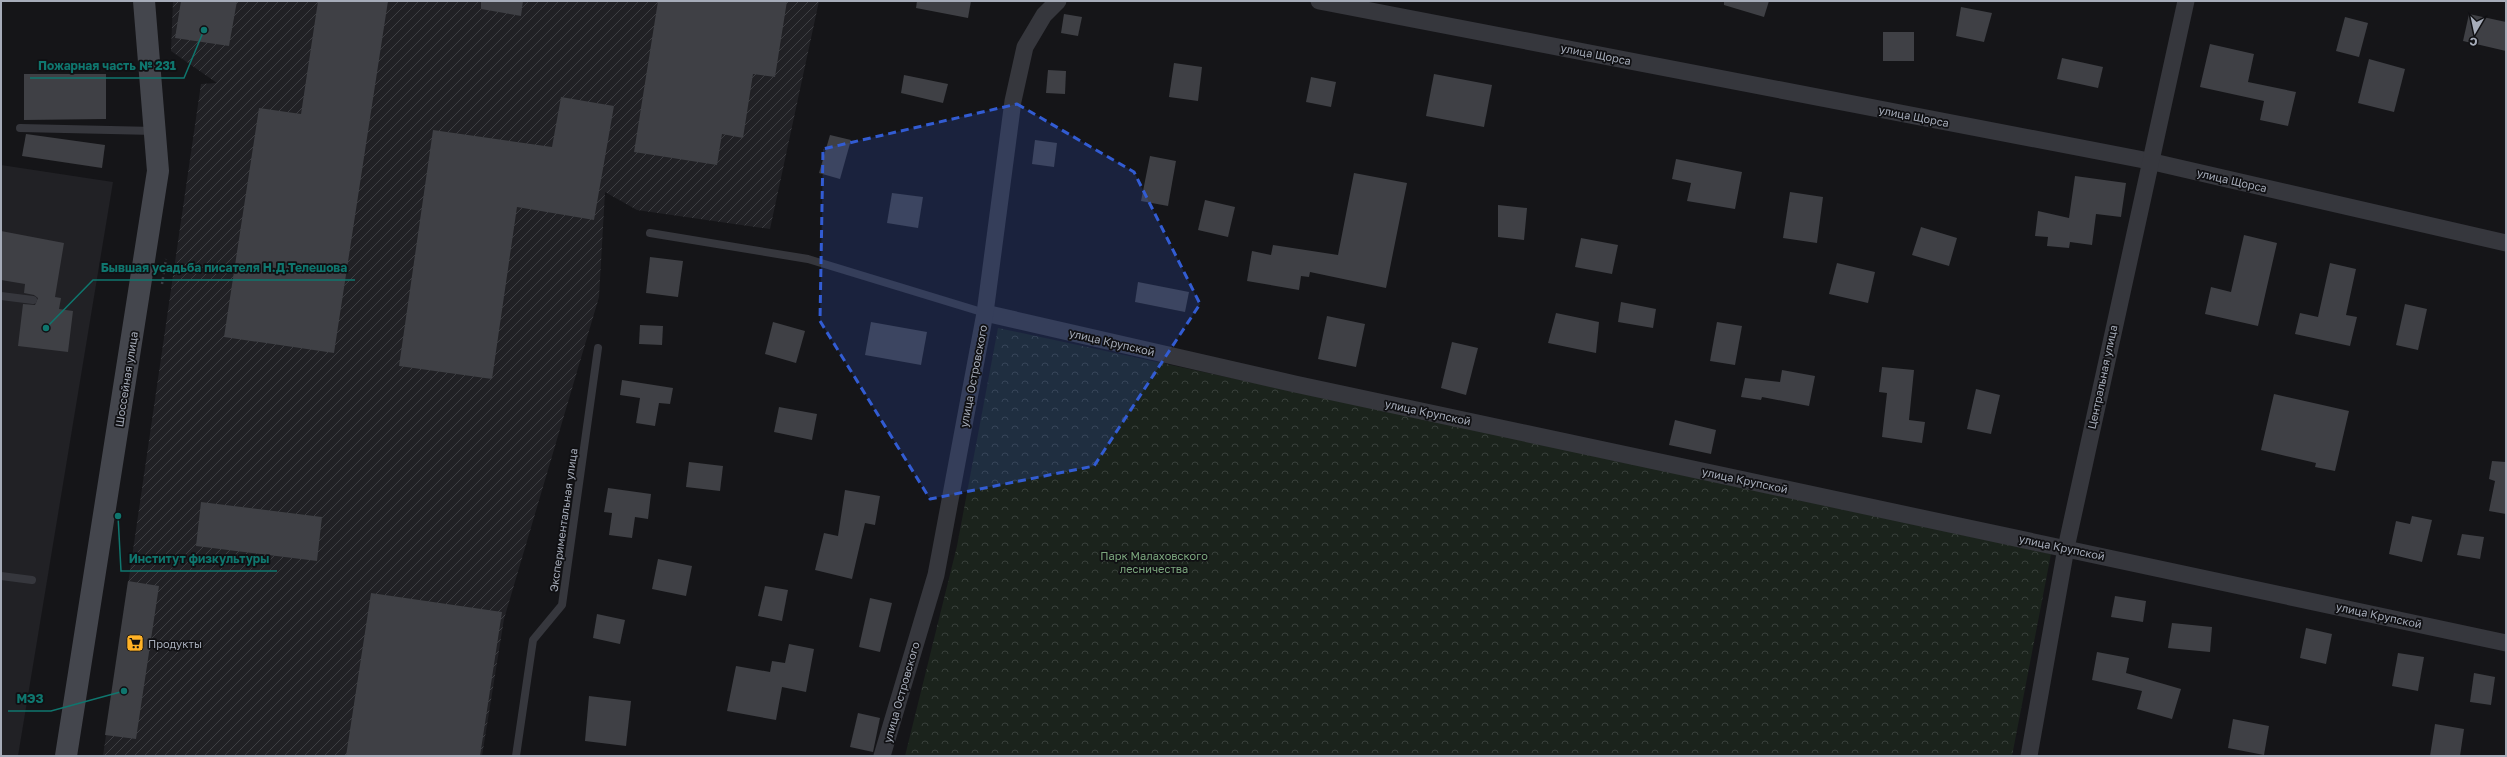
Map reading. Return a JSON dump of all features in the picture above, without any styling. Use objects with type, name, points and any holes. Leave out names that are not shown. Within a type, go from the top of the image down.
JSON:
[{"type":"main road","name":"Шоссейная улица","points":[[66,756],[158,171],[157,131],[144,1]]},
{"type":"street","name":"улица Островского","points":[[882,756],[936,575],[985,313],[1013,101],[1024,47],[1044,15],[1058,1]]},
{"type":"street","name":"улица Щорса","points":[[1319,1],[2149,161],[2506,243]]},
{"type":"street","name":"Центральная улица","points":[[2029,756],[2066,548],[2149,161],[2186,1]]},
{"type":"street","name":"улица Крупской","points":[[985,313],[1296,384],[2506,643]]},
{"type":"lane","points":[[20,128],[157,131]]},
{"type":"lane","points":[[650,233],[808,259],[985,313]]},
{"type":"lane","points":[[1,296],[33,300]]},
{"type":"lane","name":"Экспериментальная улица","points":[[516,756],[533,640],[562,605],[598,348]]},
{"type":"lane","points":[[1,576],[32,580]]},
{"type":"highlighted area","points":[[1017,104],[1134,172],[1200,304],[1094,466],[930,499],[820,321],[823,149]]},
{"type":"shaded area","points":[[173,1],[819,1],[770,229],[637,210],[605,192],[599,297],[504,619],[482,756],[103,756],[201,84],[217,83],[171,51]]},
{"type":"shaded area","points":[[1,165],[113,182],[18,756],[1,756]]},
{"type":"green space","name":"Парк Малаховского лесничества","points":[[998,328],[2051,554],[2012,756],[905,756],[957,546]]},
{"type":"building","points":[[181,1],[237,1],[229,46],[175,38]]},
{"type":"building","points":[[318,1],[388,1],[334,353],[224,337],[259,108],[301,114]]},
{"type":"building","points":[[481,1],[523,1],[521,16],[481,9]]},
{"type":"building","points":[[658,1],[787,1],[775,77],[753,74],[743,138],[722,134],[717,165],[634,152]]},
{"type":"building","points":[[917,1],[971,1],[968,18],[916,8]]},
{"type":"building","points":[[1724,1],[1769,1],[1764,17],[1724,5]]},
{"type":"building","points":[[1961,7],[1992,13],[1984,42],[1956,36]]},
{"type":"building","points":[[1064,14],[1082,17],[1078,36],[1061,33]]},
{"type":"building","points":[[2469,14],[2506,22],[2506,51],[2463,41]]},
{"type":"building","points":[[2345,17],[2368,23],[2359,57],[2336,51]]},
{"type":"building","points":[[1883,32],[1914,32],[1914,61],[1883,61]]},
{"type":"building","points":[[2210,44],[2254,54],[2248,82],[2296,92],[2288,126],[2260,120],[2264,101],[2200,87]]},
{"type":"building","points":[[2062,58],[2103,67],[2098,88],[2057,79]]},
{"type":"building","points":[[2369,59],[2405,69],[2394,112],[2358,103]]},
{"type":"building","points":[[1174,63],[1202,67],[1198,101],[1169,97]]},
{"type":"building","points":[[1048,70],[1066,71],[1065,94],[1046,93]]},
{"type":"building","points":[[24,74],[106,74],[106,119],[24,120]]},
{"type":"building","points":[[1434,74],[1492,85],[1484,127],[1426,116]]},
{"type":"building","points":[[904,75],[948,84],[943,103],[901,93]]},
{"type":"building","points":[[1311,77],[1336,82],[1331,107],[1306,102]]},
{"type":"building","points":[[561,97],[614,106],[594,220],[517,207],[492,379],[399,366],[433,130],[552,147]]},
{"type":"building","points":[[26,134],[105,145],[102,168],[22,156]]},
{"type":"building","points":[[830,135],[851,140],[840,179],[819,173]]},
{"type":"building","points":[[1035,140],[1057,143],[1054,167],[1032,164]]},
{"type":"building","points":[[1150,156],[1176,161],[1168,206],[1141,201]]},
{"type":"building","points":[[1676,159],[1742,172],[1735,209],[1687,201],[1691,183],[1672,179]]},
{"type":"building","points":[[1354,173],[1407,183],[1386,288],[1310,272],[1309,277],[1301,276],[1299,290],[1247,281],[1252,251],[1271,255],[1273,245],[1338,255]]},
{"type":"building","points":[[2075,176],[2126,183],[2121,217],[2096,214],[2092,245],[2070,242],[2069,248],[2047,246],[2048,237],[2035,236],[2038,211],[2069,218]]},
{"type":"building","points":[[1790,192],[1823,197],[1817,243],[1783,238]]},
{"type":"building","points":[[892,193],[923,197],[918,228],[887,223]]},
{"type":"building","points":[[1205,200],[1235,207],[1228,237],[1198,230]]},
{"type":"building","points":[[1498,205],[1527,208],[1524,240],[1498,237]]},
{"type":"building","points":[[1921,227],[1957,238],[1949,266],[1912,255]]},
{"type":"building","points":[[1,231],[64,243],[55,297],[61,298],[59,309],[73,311],[68,352],[18,346],[23,304],[35,305],[38,298],[34,295],[24,293],[25,284],[1,280]]},
{"type":"building","points":[[2244,235],[2277,243],[2258,326],[2205,314],[2211,287],[2231,292]]},
{"type":"building","points":[[1581,238],[1618,245],[1612,274],[1575,267]]},
{"type":"building","points":[[650,257],[683,261],[678,297],[646,293]]},
{"type":"building","points":[[1837,263],[1875,272],[1868,303],[1829,294]]},
{"type":"building","points":[[2330,263],[2356,269],[2346,315],[2357,317],[2350,346],[2295,334],[2300,313],[2318,317]]},
{"type":"building","points":[[1138,282],[1189,292],[1185,312],[1135,302]]},
{"type":"building","points":[[1621,302],[1656,309],[1653,328],[1618,322]]},
{"type":"building","points":[[2405,304],[2427,309],[2418,350],[2396,345]]},
{"type":"building","points":[[1556,313],[1599,322],[1596,353],[1548,343]]},
{"type":"building","points":[[1327,316],[1365,324],[1356,367],[1318,359]]},
{"type":"building","points":[[773,322],[805,331],[796,363],[765,354]]},
{"type":"building","points":[[871,322],[927,332],[921,365],[865,355]]},
{"type":"building","points":[[1717,322],[1742,326],[1735,365],[1710,361]]},
{"type":"building","points":[[640,325],[663,326],[662,345],[639,344]]},
{"type":"building","points":[[1452,342],[1478,348],[1466,395],[1441,388]]},
{"type":"building","points":[[1882,367],[1914,370],[1909,420],[1925,422],[1922,443],[1882,437],[1887,393],[1879,392]]},
{"type":"building","points":[[1782,370],[1815,376],[1809,406],[1762,397],[1761,400],[1741,397],[1745,378],[1780,382]]},
{"type":"building","points":[[622,380],[673,388],[670,404],[659,403],[655,426],[636,423],[640,398],[620,395]]},
{"type":"building","points":[[1976,389],[2000,395],[1991,434],[1967,429]]},
{"type":"building","points":[[2274,394],[2349,411],[2335,471],[2315,467],[2316,463],[2261,450]]},
{"type":"building","points":[[779,407],[817,414],[812,440],[774,432]]},
{"type":"building","points":[[1675,420],[1716,430],[1711,454],[1669,445]]},
{"type":"building","points":[[2492,461],[2506,462],[2506,514],[2489,511],[2495,481],[2489,479]]},
{"type":"building","points":[[689,462],[723,466],[720,491],[686,487]]},
{"type":"building","points":[[608,488],[651,494],[648,519],[635,517],[632,538],[609,535],[612,513],[604,512]]},
{"type":"building","points":[[845,490],[880,496],[875,525],[865,523],[852,579],[815,570],[824,533],[838,536]]},
{"type":"building","points":[[201,502],[322,517],[317,561],[196,546]]},
{"type":"building","points":[[2412,516],[2432,520],[2422,562],[2389,554],[2396,521],[2410,524]]},
{"type":"building","points":[[2462,534],[2484,537],[2480,559],[2457,555]]},
{"type":"building","points":[[658,559],[692,566],[686,596],[652,589]]},
{"type":"building","points":[[128,581],[159,586],[136,739],[105,735]]},
{"type":"building","points":[[765,586],[788,590],[782,621],[758,616]]},
{"type":"building","points":[[371,593],[502,612],[480,756],[346,756]]},
{"type":"building","points":[[2115,596],[2146,601],[2143,622],[2111,617]]},
{"type":"building","points":[[870,598],[892,603],[880,652],[859,647]]},
{"type":"building","points":[[597,614],[625,620],[620,644],[593,638]]},
{"type":"building","points":[[2172,623],[2212,627],[2210,652],[2168,648]]},
{"type":"building","points":[[2306,628],[2332,634],[2326,664],[2300,658]]},
{"type":"building","points":[[789,644],[814,649],[806,692],[782,687],[776,720],[727,711],[736,666],[770,672],[772,661],[785,663]]},
{"type":"building","points":[[2097,652],[2129,658],[2126,673],[2181,689],[2172,719],[2137,709],[2142,691],[2092,680]]},
{"type":"building","points":[[2398,653],[2424,657],[2418,691],[2392,686]]},
{"type":"building","points":[[2474,673],[2495,677],[2491,705],[2470,702]]},
{"type":"building","points":[[589,696],[631,701],[626,746],[585,741]]},
{"type":"building","points":[[858,713],[880,718],[873,752],[850,747]]},
{"type":"building","points":[[2233,719],[2269,726],[2264,755],[2228,748]]},
{"type":"building","points":[[2435,724],[2464,729],[2460,756],[2430,756]]},
{"type":"place","name":"Пожарная часть № 231","points":[[204,30]]},
{"type":"place","name":"Бывшая усадьба писателя Н.Д.Телешова","points":[[46,328]]},
{"type":"place","name":"Институт физкультуры","points":[[118,516]]},
{"type":"place","name":"Продукты","points":[[135,643]]},
{"type":"place","name":"МЭЗ","points":[[124,691]]}]
